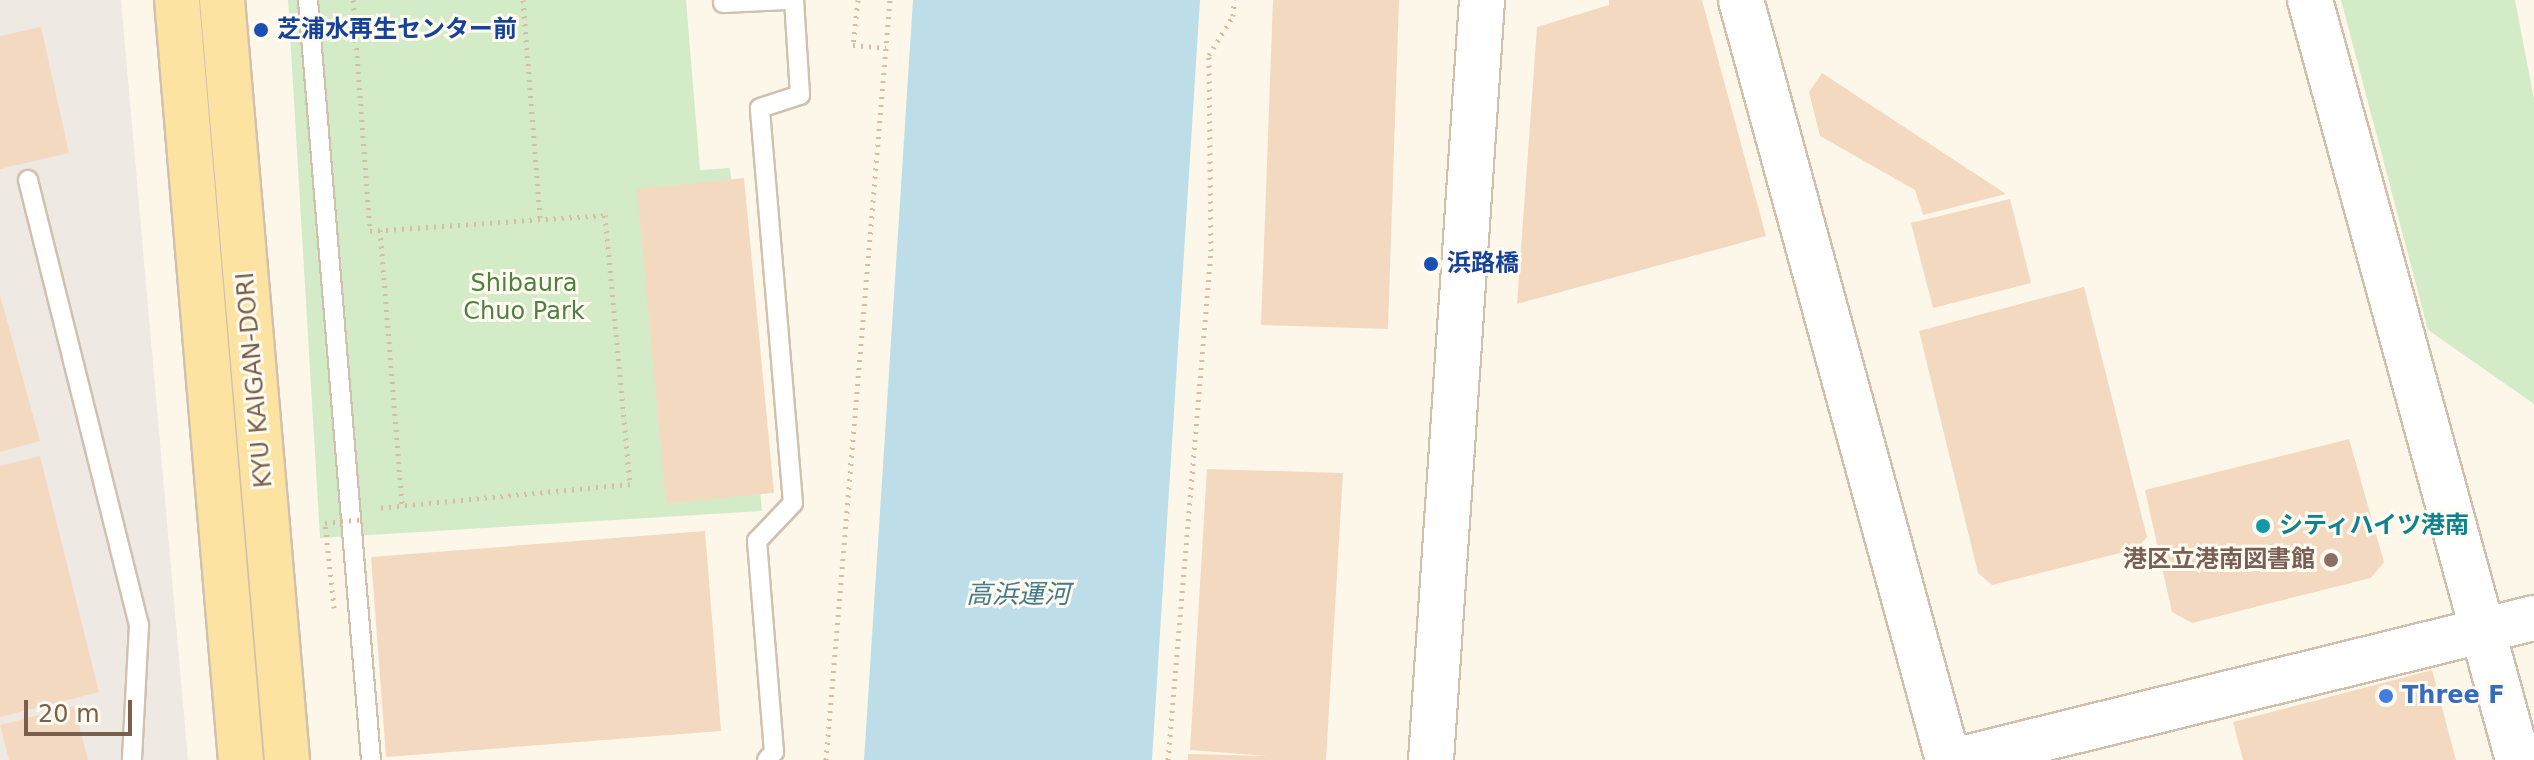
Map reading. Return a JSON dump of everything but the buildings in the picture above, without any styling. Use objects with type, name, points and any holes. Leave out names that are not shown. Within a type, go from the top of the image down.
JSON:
[{"type":"main road","name":"KYU KAIGAN-DORI","points":[[177,0],[241,760]]},
{"type":"main road","name":"KYU KAIGAN-DORI","points":[[222,0],[287,760]]},
{"type":"street","points":[[1431,760],[1482,0]]},
{"type":"street","points":[[1741,0],[1948,760]]},
{"type":"street","points":[[2310,0],[2518,760]]},
{"type":"street","points":[[1957,760],[2534,618]]},
{"type":"lane","points":[[308,0],[371,760]]},
{"type":"lane","points":[[723,3],[787,0]]},
{"type":"lane","points":[[767,760],[774,752],[757,541],[793,503],[760,108],[800,95],[794,0]]},
{"type":"lane","points":[[28,180],[139,625],[132,760]]},
{"type":"path","points":[[334,608],[325,523],[365,519],[375,508],[630,484],[605,215],[540,217],[370,231],[353,0]]},
{"type":"path","points":[[523,0],[540,217]]},
{"type":"path","points":[[858,0],[853,45],[886,48]]},
{"type":"path","points":[[826,760],[890,0]]},
{"type":"path","points":[[1168,760],[1211,251],[1209,55],[1233,16],[1234,0]]},
{"type":"path","points":[[380,230],[402,505]]},
{"type":"shaded area","points":[[0,0],[121,0],[188,760],[0,760]]},
{"type":"green space","name":"Shibaura Chuo Park","points":[[288,0],[686,0],[700,170],[730,168],[762,511],[320,538]]},
{"type":"green space","points":[[2341,0],[2515,0],[2534,99],[2534,404],[2428,330]]},
{"type":"water","name":"高浜運河","points":[[913,0],[1200,0],[1152,760],[864,760]]},
{"type":"place","name":"芝浦水再生センター前","points":[[261,30]]},
{"type":"place","name":"浜路橋","points":[[1431,264]]},
{"type":"place","name":"シティハイツ港南","points":[[2263,526]]},
{"type":"place","name":"港区立港南図書館","points":[[2331,560]]},
{"type":"place","name":"Three F","points":[[2386,696]]}]
